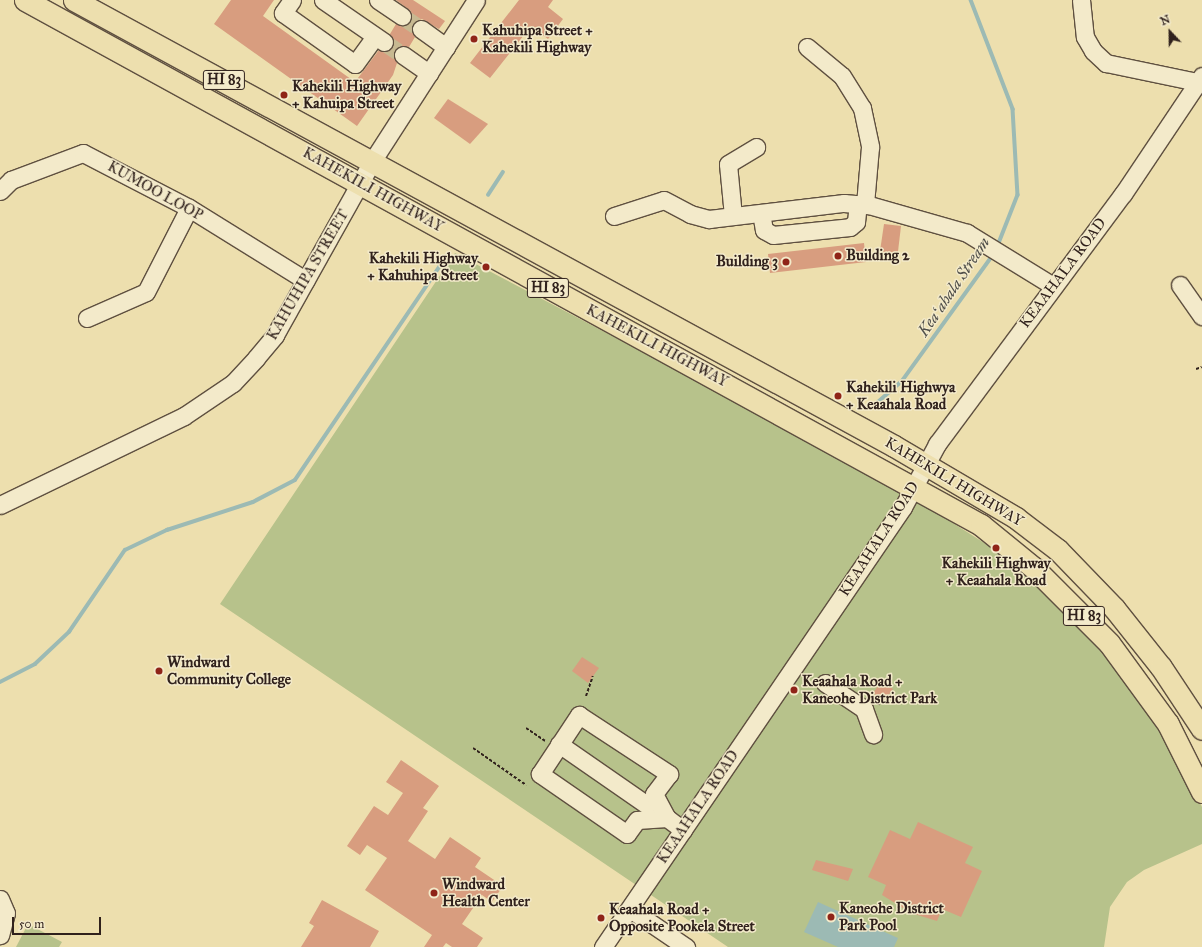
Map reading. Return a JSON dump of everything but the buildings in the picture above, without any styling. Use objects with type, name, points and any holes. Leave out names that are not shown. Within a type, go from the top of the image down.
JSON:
[{"type":"main road","name":"KAHEKILI HIGHWAY","points":[[25,0],[981,525],[1034,568],[1087,619],[1168,724],[1202,792]]},
{"type":"main road","name":"KAHEKILI HIGHWAY","points":[[74,0],[373,160],[926,464],[1016,518],[1058,550],[1144,645],[1202,730]]},
{"type":"street","points":[[292,0],[283,13],[355,64],[380,39],[323,0]]},
{"type":"street","points":[[378,0],[402,16]]},
{"type":"street","name":"KAHUHIPA STREET","points":[[0,505],[184,416],[221,392],[275,335],[359,183],[476,0]]},
{"type":"street","points":[[1081,0],[1085,37],[1093,52],[1106,63],[1124,70],[1201,80]]},
{"type":"street","points":[[421,29],[446,47]]},
{"type":"street","points":[[761,213],[766,233],[780,234],[850,227],[856,222],[861,204],[870,147],[862,108],[842,76],[807,47]]},
{"type":"street","points":[[403,55],[430,73]]},
{"type":"street","name":"KEAAHALA ROAD","points":[[603,947],[915,488],[926,464],[1053,286],[1123,194],[1201,80]]},
{"type":"street","points":[[733,216],[728,164],[756,147]]},
{"type":"street","name":"KUMOO LOOP","points":[[0,191],[11,180],[83,153],[189,208],[305,280]]},
{"type":"street","points":[[614,216],[664,200],[697,217],[733,216],[861,204],[959,230],[990,245],[1053,286]]},
{"type":"street","points":[[87,318],[146,292],[189,208]]},
{"type":"street","points":[[1180,285],[1202,316]]},
{"type":"street","points":[[825,683],[864,709],[873,734]]},
{"type":"street","points":[[579,715],[669,774],[627,834],[540,774],[556,745],[579,715]]},
{"type":"street","points":[[556,745],[651,800],[666,818],[683,830]]},
{"type":"street","points":[[637,820],[666,818]]},
{"type":"street","points":[[0,899],[6,913],[0,934]]},
{"type":"street","points":[[630,909],[686,947]]},
{"type":"path","points":[[1196,369],[1202,367]]},
{"type":"path","points":[[586,696],[593,676]]},
{"type":"path","points":[[526,728],[556,745]]},
{"type":"path","points":[[473,748],[526,785]]},
{"type":"green space","points":[[455,253],[887,481],[1011,560],[1078,616],[1169,734],[1202,807],[1202,844],[1144,870],[1127,882],[1110,907],[1104,947],[728,947],[220,604]]},
{"type":"green space","points":[[28,924],[62,942],[59,947],[16,947]]},
{"type":"water","name":"Kaneohe District Park Pool","points":[[818,902],[898,938],[894,947],[838,947],[804,932]]},
{"type":"waterway","name":"Keaʻahala Stream","points":[[971,0],[1013,109],[1018,195],[998,246]]},
{"type":"waterway","points":[[488,195],[503,172]]},
{"type":"waterway","points":[[0,682],[35,664],[69,632],[125,550],[167,530],[253,502],[295,480],[448,254]]},
{"type":"waterway","name":"Keaʻahala Stream","points":[[871,408],[902,381],[993,255]]},
{"type":"tunnel","points":[[402,16],[421,29]]},
{"type":"tunnel","points":[[384,42],[403,55]]},
{"type":"place","name":"Kahuhipa Street + Kahekili Highway","points":[[474,39]]},
{"type":"place","name":"Kahekili Highway + Kahuipa Street","points":[[284,95]]},
{"type":"place","name":"Building 2","points":[[838,256]]},
{"type":"place","name":"Building 3","points":[[786,262]]},
{"type":"place","name":"Kahekili Highway + Kahuhipa Street","points":[[486,267]]},
{"type":"place","name":"Kahekili Highwya + Keaahala Road","points":[[838,396]]},
{"type":"place","name":"Kahekili Highway + Keaahala Road","points":[[996,548]]},
{"type":"place","name":"Windward Community College","points":[[159,671]]},
{"type":"place","name":"Keaahala Road + Kaneohe District Park","points":[[794,690]]},
{"type":"place","name":"Windward Health Center","points":[[434,893]]},
{"type":"place","name":"Kaneohe District Park Pool","points":[[831,917]]},
{"type":"place","name":"Keaahala Road + Opposite Pookela Street","points":[[601,918]]}]
